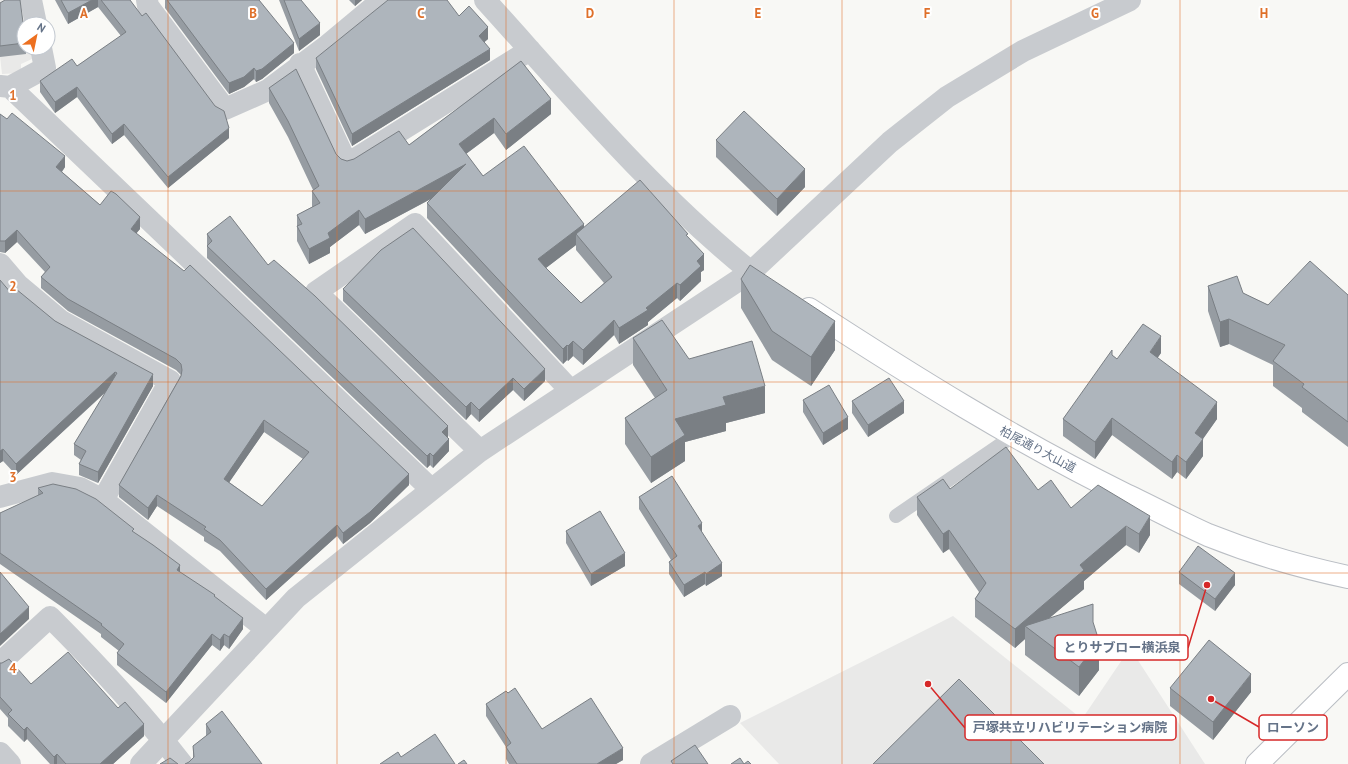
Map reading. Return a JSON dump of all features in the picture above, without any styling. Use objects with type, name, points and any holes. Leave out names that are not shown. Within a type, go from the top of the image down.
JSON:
[{"type":"street","points":[[31,0],[34,16]]},
{"type":"street","points":[[147,0],[148,6],[225,109],[268,90],[300,64],[328,45],[382,0]]},
{"type":"street","points":[[485,0],[617,146],[712,240],[751,272],[771,285]]},
{"type":"street","points":[[141,764],[296,598],[480,451],[751,272],[890,142],[947,97],[1023,51],[1130,0]]},
{"type":"street","points":[[300,64],[348,164],[530,50]]},
{"type":"street","points":[[43,56],[45,68],[5,86],[431,489]]},
{"type":"street","points":[[480,451],[316,292],[415,224],[571,391]]},
{"type":"street","points":[[0,264],[18,285],[61,321],[170,380],[103,500]]},
{"type":"street","name":"柏尾通り大山道","points":[[791,298],[884,358],[1013,436],[1099,481],[1208,535],[1306,568],[1348,577]]},
{"type":"street","points":[[0,497],[52,483],[80,488],[103,500],[266,629]]},
{"type":"street","points":[[0,663],[50,617],[80,647],[164,740],[182,764]]},
{"type":"street","points":[[1258,764],[1348,674]]},
{"type":"street","points":[[651,764],[730,716]]},
{"type":"street","points":[[0,753],[10,764]]},
{"type":"lane","points":[[896,516],[1013,436]]},
{"type":"shaded area","points":[[0,0],[22,0],[25,16],[16,16],[16,56],[31,56],[32,59],[21,64],[21,73],[2,74],[0,56]]},
{"type":"shaded area","points":[[953,616],[1082,719],[1130,648],[1205,764],[779,764],[740,723]]},
{"type":"building","points":[[5,0],[20,0],[22,16],[16,16],[16,44],[0,46],[0,3]]},
{"type":"building","points":[[61,0],[92,0],[68,13]]},
{"type":"building","points":[[101,0],[130,0],[142,16],[146,13],[215,106],[224,111],[229,128],[168,177],[124,124],[112,134],[77,87],[55,102],[40,81],[72,59],[77,66],[126,32]]},
{"type":"building","points":[[167,0],[259,0],[294,43],[262,69],[256,71],[254,68],[244,77],[229,83]]},
{"type":"building","points":[[284,0],[301,0],[320,23],[299,39]]},
{"type":"building","points":[[388,0],[447,0],[459,16],[469,6],[488,27],[479,36],[490,49],[352,134],[316,58]]},
{"type":"building","points":[[521,61],[551,99],[506,134],[494,118],[459,144],[483,176],[524,146],[584,224],[538,259],[546,268],[581,303],[612,277],[576,234],[640,180],[704,254],[697,261],[701,266],[680,285],[677,283],[646,308],[648,310],[619,328],[614,320],[583,350],[573,341],[563,349],[427,203],[466,164],[365,219],[359,210],[328,233],[330,238],[309,249],[297,226],[302,224],[297,215],[320,203],[312,191],[319,186],[288,121],[269,88],[296,69],[336,154],[341,159],[347,161],[354,159],[399,131],[409,145]]},
{"type":"building","points":[[744,111],[805,169],[777,199],[716,140]]},
{"type":"building","points":[[12,113],[65,156],[56,167],[100,205],[111,191],[116,194],[140,217],[131,229],[184,271],[190,265],[409,474],[370,512],[343,533],[337,525],[266,589],[220,540],[204,529],[206,527],[157,495],[148,508],[119,485],[181,376],[181,364],[176,359],[68,299],[41,277],[50,267],[17,230],[5,241],[0,241],[0,114],[7,119]],"holes":[[[264,420],[309,452],[262,506],[224,479]]]},
{"type":"building","points":[[230,216],[268,265],[274,260],[315,296],[448,426],[442,432],[449,439],[433,456],[430,453],[427,456],[207,246],[212,241],[207,234]]},
{"type":"building","points":[[413,228],[545,369],[524,389],[513,378],[479,410],[471,402],[466,407],[343,289],[381,250]]},
{"type":"building","points":[[1310,261],[1348,295],[1348,422],[1302,387],[1304,384],[1273,361],[1285,345],[1229,319],[1220,322],[1208,286],[1237,276],[1243,293],[1268,305]]},
{"type":"building","points":[[750,265],[835,321],[811,357],[772,331],[741,279]]},
{"type":"building","points":[[0,280],[11,293],[16,289],[55,321],[153,374],[98,472],[79,464],[86,451],[74,444],[117,373],[115,372],[16,464],[3,449],[0,451]]},
{"type":"building","points":[[662,320],[689,359],[752,341],[765,386],[723,397],[726,405],[675,419],[685,435],[651,457],[625,418],[667,390],[633,338]]},
{"type":"building","points":[[1143,324],[1161,336],[1150,352],[1217,402],[1195,433],[1203,439],[1186,462],[1177,455],[1172,462],[1112,418],[1095,442],[1063,419],[1112,350],[1112,355],[1117,359]]},
{"type":"building","points":[[889,378],[904,401],[868,425],[852,401]]},
{"type":"building","points":[[829,385],[848,417],[823,433],[803,400]]},
{"type":"building","points":[[1006,447],[1038,490],[1051,480],[1071,508],[1098,485],[1150,516],[1139,534],[1126,526],[1080,565],[1084,570],[1015,629],[975,599],[986,583],[949,530],[943,534],[917,497],[943,479],[950,489]]},
{"type":"building","points":[[672,476],[702,523],[698,526],[722,563],[706,574],[705,572],[684,585],[669,562],[677,556],[639,497]]},
{"type":"building","points":[[53,484],[76,489],[96,499],[134,529],[132,531],[180,565],[177,570],[215,595],[214,596],[243,618],[229,637],[224,634],[220,640],[212,634],[166,692],[117,653],[124,644],[101,625],[102,624],[0,553],[0,513],[43,493],[38,488]]},
{"type":"building","points":[[600,511],[625,553],[591,574],[566,531]]},
{"type":"building","points":[[1198,546],[1235,573],[1215,599],[1179,572]]},
{"type":"building","points":[[0,572],[29,607],[0,634]]},
{"type":"building","points":[[1093,604],[1093,622],[1099,641],[1079,667],[1025,626]]},
{"type":"building","points":[[1209,640],[1251,674],[1213,722],[1170,688]]},
{"type":"building","points":[[68,652],[118,708],[125,702],[144,724],[100,764],[66,764],[57,754],[54,757],[27,727],[24,730],[8,714],[12,710],[0,697],[0,663],[9,659],[31,684]]},
{"type":"building","points":[[959,679],[1044,764],[873,764]]},
{"type":"building","points":[[515,688],[542,729],[591,698],[623,748],[597,764],[517,764],[506,747],[511,743],[486,704],[506,691],[508,693]]},
{"type":"building","points":[[222,711],[262,764],[185,764],[194,757],[193,746],[211,732],[206,724]]},
{"type":"building","points":[[435,734],[455,764],[380,764],[398,752],[401,757]]},
{"type":"building","points":[[695,745],[708,764],[673,764],[671,761]]},
{"type":"building","points":[[170,758],[178,764],[160,764]]},
{"type":"building","points":[[740,758],[744,764],[731,764]]},
{"type":"building","points":[[464,760],[467,764],[458,764]]},
{"type":"building","points":[[748,761],[751,764],[744,764]]},
{"type":"place","name":"とりサブロー横浜泉","points":[[1207,585]]},
{"type":"place","name":"戸塚共立リハビリテーション病院","points":[[928,684]]},
{"type":"place","name":"ローソン","points":[[1211,699]]}]
